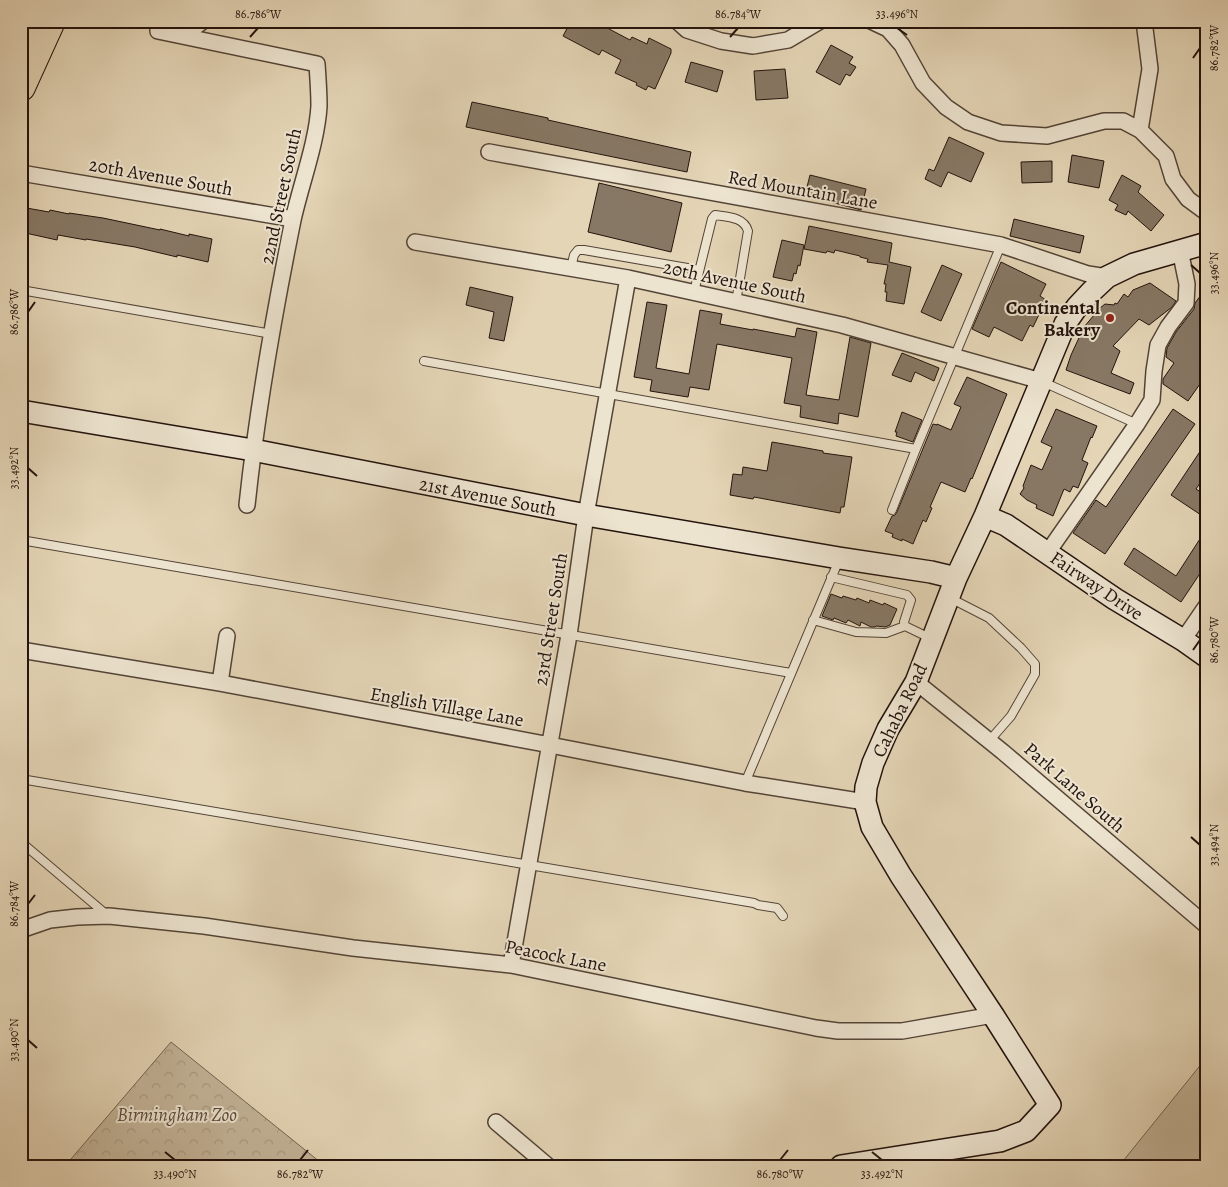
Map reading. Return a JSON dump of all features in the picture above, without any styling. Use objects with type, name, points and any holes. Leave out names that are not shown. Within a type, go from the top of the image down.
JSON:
[{"type":"highway","points":[[21,32],[27,21]]},
{"type":"highway","points":[[21,87],[51,21]]},
{"type":"street","name":"22nd Street South","points":[[158,21],[158,31],[317,64],[319,106],[314,136],[293,219],[272,334],[253,450],[247,505]]},
{"type":"street","points":[[183,36],[203,21]]},
{"type":"street","points":[[676,21],[687,30],[721,41],[753,46],[788,40],[820,21]]},
{"type":"street","points":[[871,21],[888,29],[902,45],[923,82],[946,107],[968,122],[1001,134],[1046,136],[1104,121],[1123,121],[1140,130],[1166,156],[1172,179],[1188,200],[1207,213]]},
{"type":"street","points":[[1140,130],[1150,69],[1144,21]]},
{"type":"street","name":"Red Mountain Lane","points":[[489,152],[1001,245],[1088,274],[1107,278]]},
{"type":"street","name":"20th Avenue South","points":[[21,173],[293,219]]},
{"type":"street","name":"20th Avenue South","points":[[415,242],[628,278],[842,324],[1041,381]]},
{"type":"street","name":"Cahaba Road","points":[[841,1166],[1000,1141],[1026,1132],[1050,1105],[993,1014],[901,876],[872,827],[865,802],[866,787],[873,763],[888,729],[916,682],[952,587],[985,516],[1065,324],[1077,307],[1107,278],[1134,264],[1207,243]]},
{"type":"street","points":[[1048,552],[1152,400],[1158,345],[1168,327],[1186,303],[1187,284],[1180,250]]},
{"type":"street","name":"23rd Street South","points":[[511,966],[570,635],[586,515],[628,278]]},
{"type":"street","name":"21st Avenue South","points":[[21,411],[253,450],[586,515],[835,568],[930,572],[952,587]]},
{"type":"street","name":"Fairway Drive","points":[[985,516],[1006,525],[1115,599],[1207,656]]},
{"type":"street","points":[[1183,640],[1207,605]]},
{"type":"street","points":[[220,683],[227,636]]},
{"type":"street","name":"English Village Lane","points":[[21,650],[220,683],[745,783],[865,802]]},
{"type":"street","name":"Park Lane South","points":[[916,682],[990,740],[1206,925]]},
{"type":"street","name":"Peacock Lane","points":[[21,930],[50,920],[109,916],[204,926],[353,948],[511,966],[838,1031],[902,1031],[993,1014]]},
{"type":"street","points":[[496,1122],[548,1166]]},
{"type":"lane","points":[[694,292],[715,215],[738,219],[744,222],[748,231],[736,302]]},
{"type":"lane","points":[[892,510],[1001,245]]},
{"type":"lane","points":[[571,268],[574,255],[578,250],[584,250],[699,270]]},
{"type":"lane","points":[[21,290],[272,334]]},
{"type":"lane","points":[[424,361],[916,449]]},
{"type":"lane","points":[[1041,381],[1137,424]]},
{"type":"lane","points":[[21,540],[791,673]]},
{"type":"lane","points":[[745,783],[835,568],[906,596],[911,600],[904,622],[905,626]]},
{"type":"lane","points":[[952,587],[1004,631],[1035,664],[1035,674],[1010,716],[990,740]]},
{"type":"lane","points":[[814,620],[856,632],[886,633],[905,626],[932,639]]},
{"type":"lane","points":[[21,779],[754,903],[778,908],[784,916]]},
{"type":"lane","points":[[21,842],[109,916]]},
{"type":"green space","name":"Birmingham Zoo","points":[[171,1042],[325,1166],[65,1166]]},
{"type":"green space","points":[[1207,1057],[1207,1166],[1119,1166]]},
{"type":"building","points":[[571,21],[594,21],[630,40],[632,37],[647,44],[649,38],[671,49],[655,89],[648,86],[646,90],[636,85],[637,83],[615,73],[621,60],[602,50],[599,55],[563,36]]},
{"type":"building","points":[[831,45],[853,57],[849,63],[856,67],[850,76],[846,74],[840,85],[816,72]]},
{"type":"building","points":[[691,62],[723,71],[717,92],[685,82]]},
{"type":"building","points":[[785,69],[788,98],[756,100],[754,71]]},
{"type":"building","points":[[472,102],[691,152],[687,172],[466,127]]},
{"type":"building","points":[[949,137],[984,153],[971,182],[948,172],[941,187],[925,179],[929,169],[934,171]]},
{"type":"building","points":[[1072,155],[1104,161],[1099,188],[1068,182]]},
{"type":"building","points":[[1052,161],[1052,182],[1022,183],[1021,162]]},
{"type":"building","points":[[810,175],[866,189],[861,210],[805,195]]},
{"type":"building","points":[[1122,175],[1141,186],[1138,192],[1164,215],[1151,231],[1128,211],[1126,215],[1115,210],[1118,205],[1109,200]]},
{"type":"building","points":[[599,183],[682,203],[671,252],[588,232]]},
{"type":"building","points":[[21,207],[103,218],[212,239],[208,262],[86,239],[58,235],[57,240],[21,232]]},
{"type":"building","points":[[1014,219],[1084,236],[1080,253],[1010,236]]},
{"type":"building","points":[[809,226],[892,243],[889,262],[911,267],[904,304],[886,301],[887,292],[885,292],[886,284],[884,284],[888,265],[867,262],[868,259],[860,256],[835,250],[834,253],[827,251],[826,253],[804,249]]},
{"type":"building","points":[[782,240],[804,245],[800,266],[798,265],[792,281],[773,277]]},
{"type":"building","points":[[1001,262],[1046,284],[1040,296],[1046,300],[1033,327],[1030,325],[1022,341],[994,327],[989,337],[972,329]]},
{"type":"building","points":[[942,265],[962,274],[941,321],[921,312]]},
{"type":"building","points":[[1150,283],[1176,301],[1172,307],[1149,325],[1139,319],[1113,346],[1120,351],[1111,373],[1134,383],[1130,394],[1066,370],[1084,327],[1100,308],[1105,304],[1117,304],[1124,294],[1128,297],[1133,290]]},
{"type":"building","points":[[470,287],[513,297],[504,341],[489,338],[494,312],[466,305]]},
{"type":"building","points":[[1207,287],[1207,374],[1188,401],[1163,384],[1163,379],[1174,363],[1166,357],[1167,348]]},
{"type":"building","points":[[647,302],[667,305],[656,368],[689,374],[700,310],[722,314],[720,324],[795,337],[797,328],[817,332],[806,395],[839,400],[850,337],[871,343],[858,417],[839,413],[838,424],[800,417],[801,406],[784,403],[792,358],[717,344],[709,390],[690,387],[688,397],[650,391],[652,380],[634,377]]},
{"type":"building","points":[[902,353],[939,368],[934,381],[915,372],[911,382],[892,375]]},
{"type":"building","points":[[967,377],[1007,394],[972,479],[965,492],[941,482],[930,507],[932,508],[926,522],[923,520],[913,544],[892,537],[893,534],[885,531],[892,516],[897,512],[933,424],[951,430],[961,407],[954,404]]},
{"type":"building","points":[[1056,409],[1097,426],[1082,460],[1088,463],[1078,488],[1073,486],[1070,492],[1064,489],[1053,516],[1036,508],[1037,505],[1020,494],[1024,488],[1023,486],[1031,465],[1042,470],[1052,447],[1041,442]]},
{"type":"building","points":[[1173,409],[1195,424],[1105,554],[1073,533],[1096,500],[1106,507]]},
{"type":"building","points":[[902,412],[922,420],[913,442],[896,436],[897,432],[895,432]]},
{"type":"building","points":[[1207,441],[1207,473],[1196,489],[1207,496],[1207,519],[1171,495]]},
{"type":"building","points":[[772,442],[852,457],[844,507],[841,507],[840,513],[754,497],[753,499],[730,495],[733,474],[742,475],[743,467],[767,471]]},
{"type":"building","points":[[1207,528],[1207,563],[1181,602],[1124,564],[1134,548],[1176,576]]},
{"type":"building","points":[[831,594],[842,598],[843,596],[856,600],[857,598],[869,603],[870,600],[883,605],[884,603],[897,609],[890,625],[885,627],[871,627],[861,622],[860,626],[848,620],[846,623],[822,616]]},
{"type":"place","name":"Continental Bakery","points":[[1110,318]]}]
